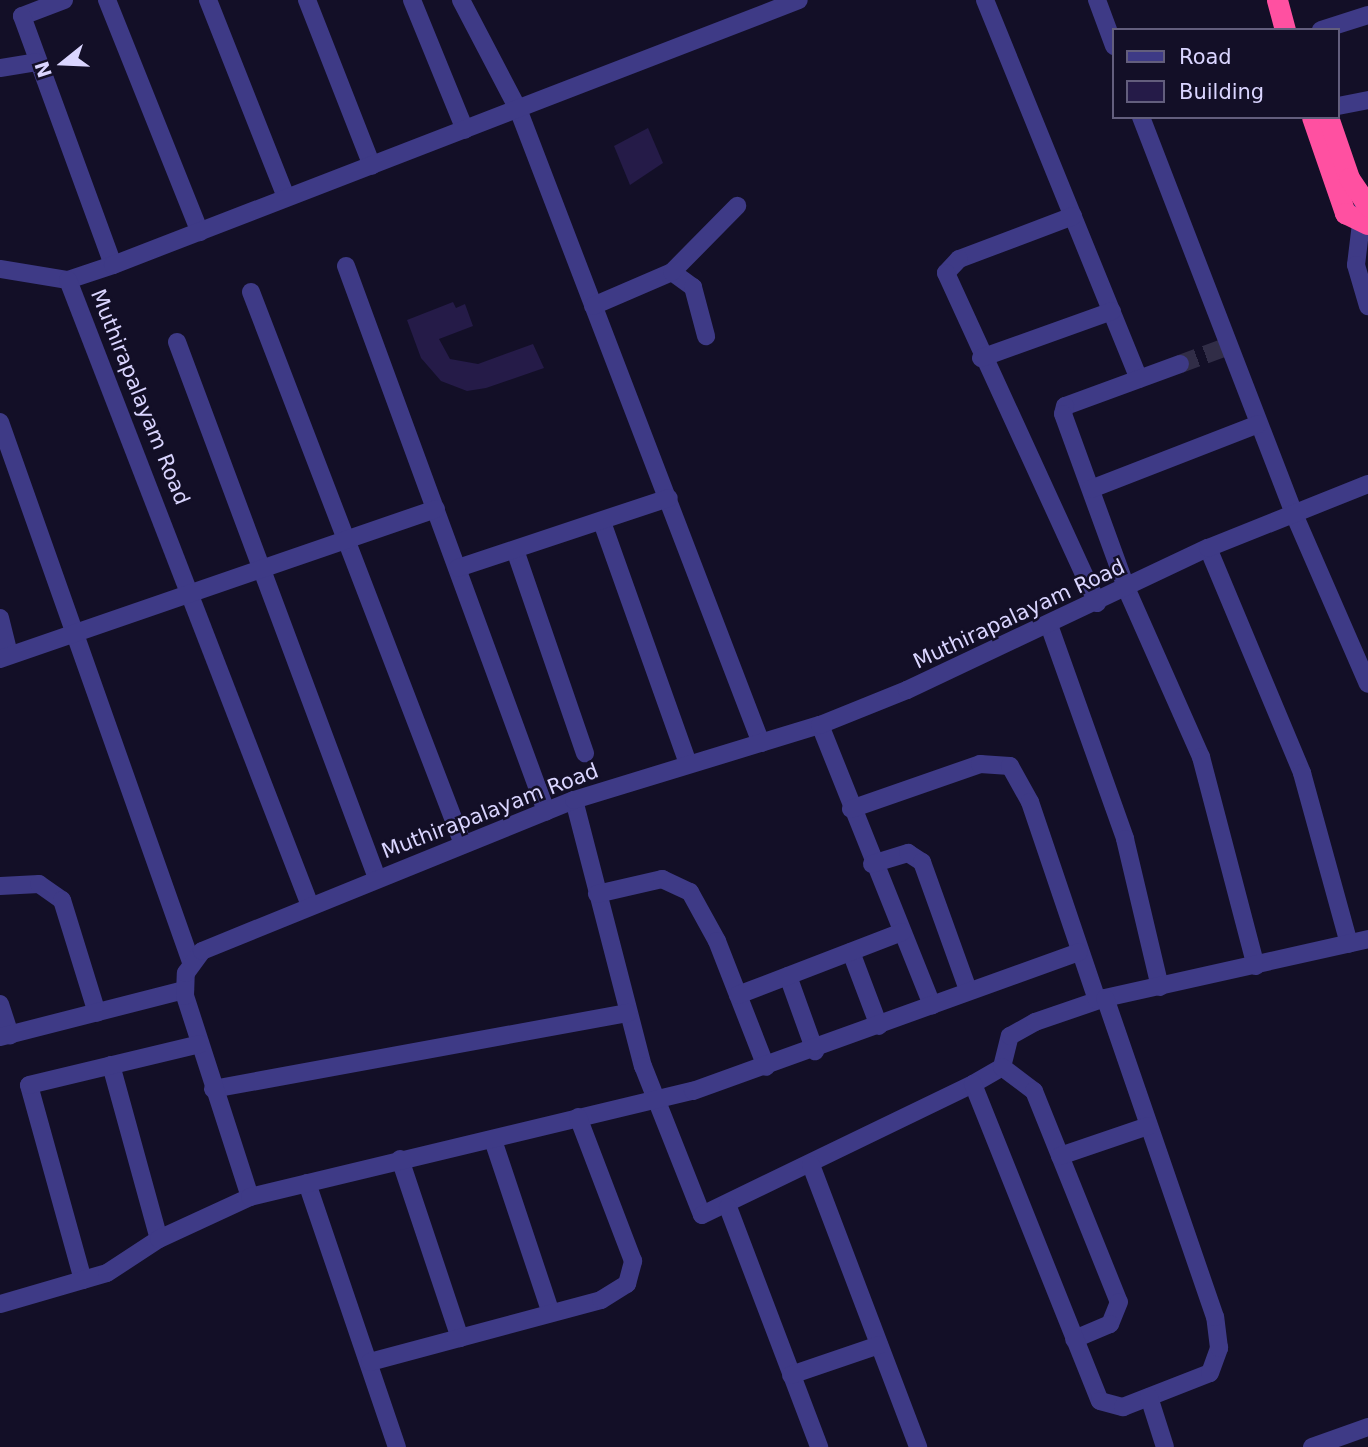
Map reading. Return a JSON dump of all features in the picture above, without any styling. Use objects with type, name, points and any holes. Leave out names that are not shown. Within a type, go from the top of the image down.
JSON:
[{"type":"highway","points":[[1277,0],[1284,28]]},
{"type":"highway","points":[[1291,0],[1299,28]]},
{"type":"highway","points":[[1313,119],[1345,213],[1364,214],[1329,119]]},
{"type":"street","points":[[64,0],[39,4],[22,16],[113,265]]},
{"type":"street","points":[[107,0],[200,232]]},
{"type":"street","points":[[208,0],[286,197]]},
{"type":"street","points":[[306,0],[372,166]]},
{"type":"street","points":[[412,0],[465,130]]},
{"type":"street","points":[[461,0],[479,44],[518,109],[761,743]]},
{"type":"street","points":[[68,280],[200,232],[799,0]]},
{"type":"street","points":[[985,0],[1139,379]]},
{"type":"street","points":[[1097,0],[1112,41]]},
{"type":"street","points":[[1327,28],[1368,15]]},
{"type":"street","points":[[0,68],[37,62]]},
{"type":"street","points":[[1340,106],[1368,100]]},
{"type":"street","points":[[1143,119],[1294,514],[1368,684]]},
{"type":"street","points":[[593,306],[672,272],[737,206]]},
{"type":"street","points":[[1364,214],[1356,265],[1368,306]]},
{"type":"street","points":[[1073,216],[952,264],[948,288],[1097,603]]},
{"type":"street","points":[[346,266],[546,811]]},
{"type":"street","name":"Muthirapalayam Road","points":[[0,269],[68,280],[193,597],[309,903],[574,800],[820,725],[1127,590],[1208,548],[1368,484]]},
{"type":"street","points":[[672,272],[693,287],[706,336]]},
{"type":"street","points":[[251,292],[463,844]]},
{"type":"street","points":[[981,358],[1112,311]]},
{"type":"street","points":[[177,342],[265,569],[377,877]]},
{"type":"street","points":[[1180,364],[1065,406],[1065,425],[1127,590],[1201,757],[1256,966]]},
{"type":"street","points":[[0,422],[5,455],[74,631],[191,962],[185,990],[213,1089],[250,1197]]},
{"type":"street","points":[[1091,489],[1259,424]]},
{"type":"street","points":[[458,568],[669,498]]},
{"type":"street","points":[[0,618],[4,656],[74,631],[193,597],[436,509]]},
{"type":"street","points":[[602,522],[688,764]]},
{"type":"street","points":[[1208,548],[1302,773],[1349,944]]},
{"type":"street","points":[[515,550],[585,753]]},
{"type":"street","points":[[1049,625],[1125,839],[1160,987]]},
{"type":"street","points":[[820,725],[873,864],[933,1004]]},
{"type":"street","points":[[851,809],[979,764],[1010,766],[1030,802],[1079,952],[1101,999],[1148,1126],[1219,1336],[1210,1373],[1149,1398],[1106,1406],[1074,1339],[973,1084]]},
{"type":"street","points":[[574,800],[628,1013],[655,1101],[699,1211],[707,1215],[728,1207],[1002,1067],[1016,1030],[1101,999],[1368,939]]},
{"type":"street","points":[[873,864],[908,853],[922,862],[968,990]]},
{"type":"street","points":[[597,894],[647,880],[676,881],[702,908],[766,1068]]},
{"type":"street","points":[[0,886],[39,884],[62,900],[97,1013]]},
{"type":"street","points":[[191,962],[216,943],[309,903]]},
{"type":"street","points":[[738,995],[902,932]]},
{"type":"street","points":[[851,952],[879,1026]]},
{"type":"street","points":[[0,1304],[107,1273],[159,1239],[250,1197],[400,1159],[655,1101],[815,1051],[968,990],[1079,952]]},
{"type":"street","points":[[788,976],[815,1051]]},
{"type":"street","points":[[0,1004],[5,1036],[185,990]]},
{"type":"street","points":[[213,1089],[628,1013]]},
{"type":"street","points":[[83,1280],[29,1085],[200,1044]]},
{"type":"street","points":[[111,1065],[159,1239]]},
{"type":"street","points":[[1002,1067],[1034,1091],[1121,1310],[1110,1324],[1074,1339]]},
{"type":"street","points":[[370,1362],[551,1314],[619,1292],[634,1273],[578,1117]]},
{"type":"street","points":[[1060,1156],[1148,1126]]},
{"type":"street","points":[[493,1140],[551,1314]]},
{"type":"street","points":[[400,1159],[460,1338]]},
{"type":"street","points":[[811,1165],[918,1447]]},
{"type":"street","points":[[307,1183],[397,1447]]},
{"type":"street","points":[[728,1207],[819,1447]]},
{"type":"street","points":[[791,1375],[880,1345]]},
{"type":"street","points":[[1149,1398],[1165,1447]]},
{"type":"street","points":[[1312,1447],[1368,1427]]},
{"type":"building","points":[[648,128],[663,163],[630,185],[614,146]]},
{"type":"building","points":[[453,302],[456,308],[465,304],[473,326],[439,339],[450,359],[478,364],[533,344],[544,368],[486,388],[467,391],[441,381],[421,358],[407,320]]},
{"type":"tunnel","points":[[1180,364],[1229,346]]}]
